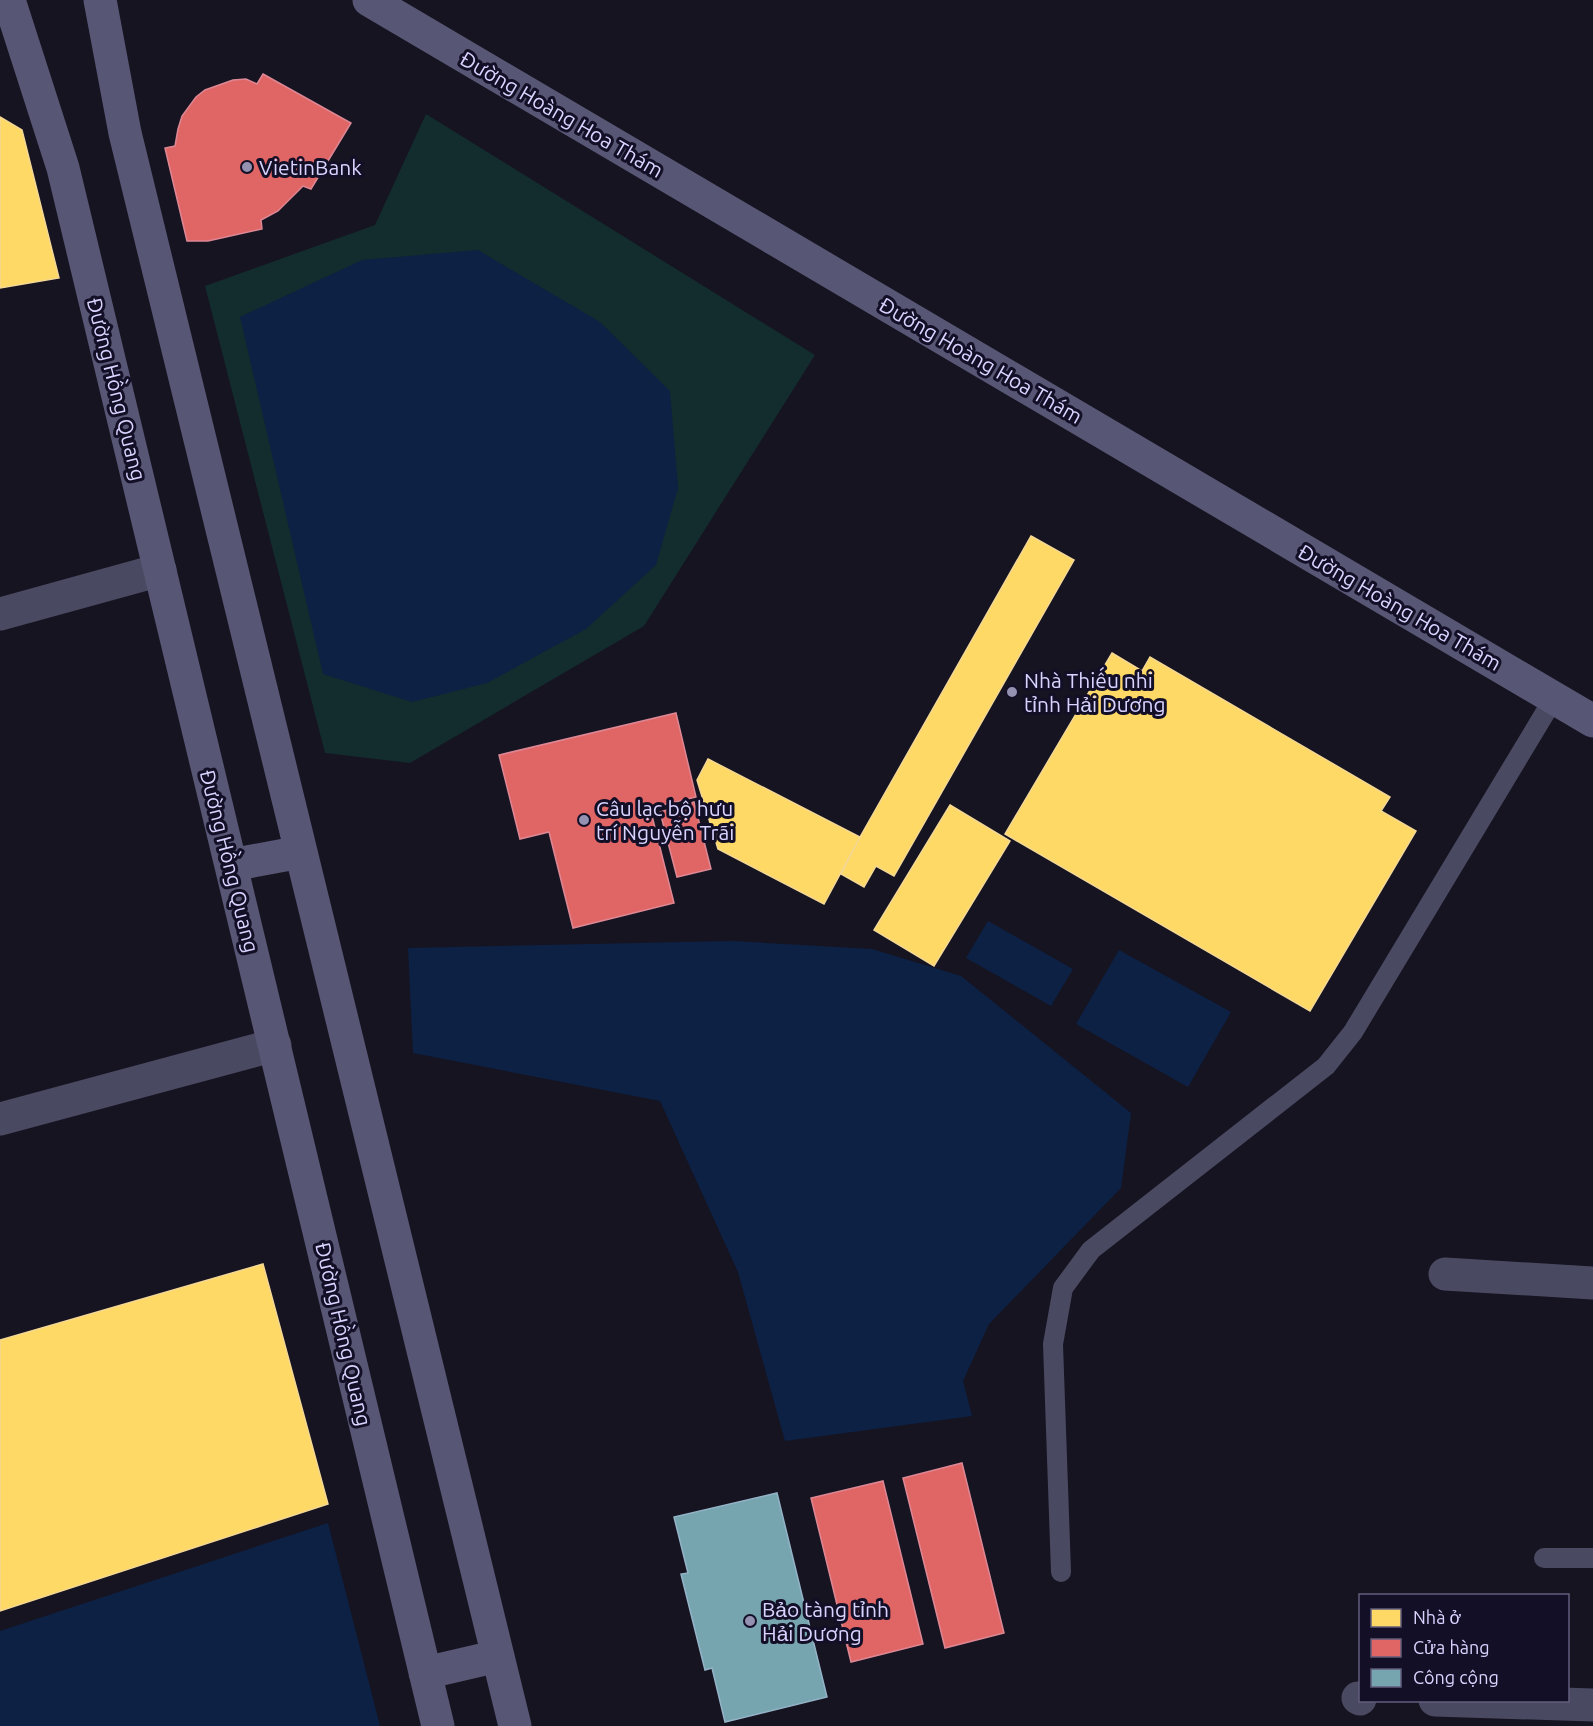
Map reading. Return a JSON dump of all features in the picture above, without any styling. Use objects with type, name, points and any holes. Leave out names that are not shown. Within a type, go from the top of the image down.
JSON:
[{"type":"street","name":"Đường Hồng Quang","points":[[9,0],[63,168],[438,1726]]},
{"type":"street","points":[[100,0],[128,144],[515,1726]]},
{"type":"street","name":"Đường Hoàng Hoa Thám","points":[[369,0],[1593,720]]},
{"type":"street","points":[[0,615],[160,570]]},
{"type":"street","points":[[231,865],[301,852]]},
{"type":"street","points":[[0,1119],[275,1045]]},
{"type":"street","points":[[1445,1274],[1593,1283]]},
{"type":"street","points":[[425,1673],[498,1656]]},
{"type":"street","points":[[1474,1702],[1593,1705]]},
{"type":"lane","points":[[1060,1572],[1053,1344],[1063,1288],[1091,1250],[1326,1066],[1353,1032],[1554,698]]},
{"type":"lane","points":[[1544,1558],[1593,1558]]},
{"type":"green space","points":[[426,114],[815,355],[644,626],[410,763],[325,753],[205,286],[375,225]]},
{"type":"water","points":[[478,250],[600,322],[670,391],[678,488],[656,565],[586,629],[487,683],[412,702],[323,674],[240,317],[362,260]]},
{"type":"water","points":[[988,921],[1073,969],[1051,1006],[966,958]]},
{"type":"water","points":[[733,941],[872,949],[961,976],[1131,1113],[1121,1188],[989,1324],[963,1381],[972,1416],[785,1441],[738,1272],[660,1101],[413,1053],[408,948]]},
{"type":"water","points":[[1119,950],[1231,1012],[1188,1087],[1076,1024]]},
{"type":"water","points":[[328,1523],[380,1726],[0,1726],[0,1631]]},
{"type":"building: Nhà ở","points":[[0,117],[22,130],[59,278],[0,288]]},
{"type":"building: Nhà ở","points":[[1031,536],[1074,560],[894,876],[876,866],[864,887],[841,874]]},
{"type":"building: Nhà ở","points":[[1112,653],[1142,671],[1150,657],[1390,797],[1381,811],[1416,831],[1310,1011],[1005,834]]},
{"type":"building: Nhà ở","points":[[708,759],[860,837],[824,904],[718,849],[697,780]]},
{"type":"building: Nhà ở","points":[[950,805],[1010,841],[934,966],[874,930]]},
{"type":"building: Nhà ở","points":[[263,1264],[328,1504],[0,1611],[0,1340]]},
{"type":"building: Cửa hàng","name":"VietinBank","points":[[263,74],[351,123],[311,189],[303,186],[278,211],[261,220],[262,229],[208,241],[187,241],[165,148],[175,146],[182,116],[196,97],[205,90],[233,80],[246,79],[257,84]]},
{"type":"building: Cửa hàng","name":"Câu lạc bộ hưu trí Nguyễn Trãi","points":[[676,713],[696,797],[650,808],[674,903],[573,928],[549,832],[520,839],[499,755]]},
{"type":"building: Cửa hàng","points":[[694,802],[711,869],[677,877],[660,812]]},
{"type":"building: Cửa hàng","points":[[962,1463],[1004,1633],[945,1648],[903,1478]]},
{"type":"building: Cửa hàng","points":[[883,1481],[923,1644],[851,1662],[811,1498]]},
{"type":"building: Công cộng","name":"Bảo tàng tỉnh Hải Dương","points":[[777,1493],[827,1697],[725,1722],[712,1668],[705,1670],[681,1574],[688,1573],[674,1517]]},
{"type":"place","name":"VietinBank","points":[[247,167]]},
{"type":"place","name":"Nhà Thiếu nhi tỉnh Hải Dương","points":[[1012,692]]},
{"type":"place","name":"Câu lạc bộ hưu trí Nguyễn Trãi","points":[[584,820]]},
{"type":"place","name":"Bảo tàng tỉnh Hải Dương","points":[[750,1621]]}]
